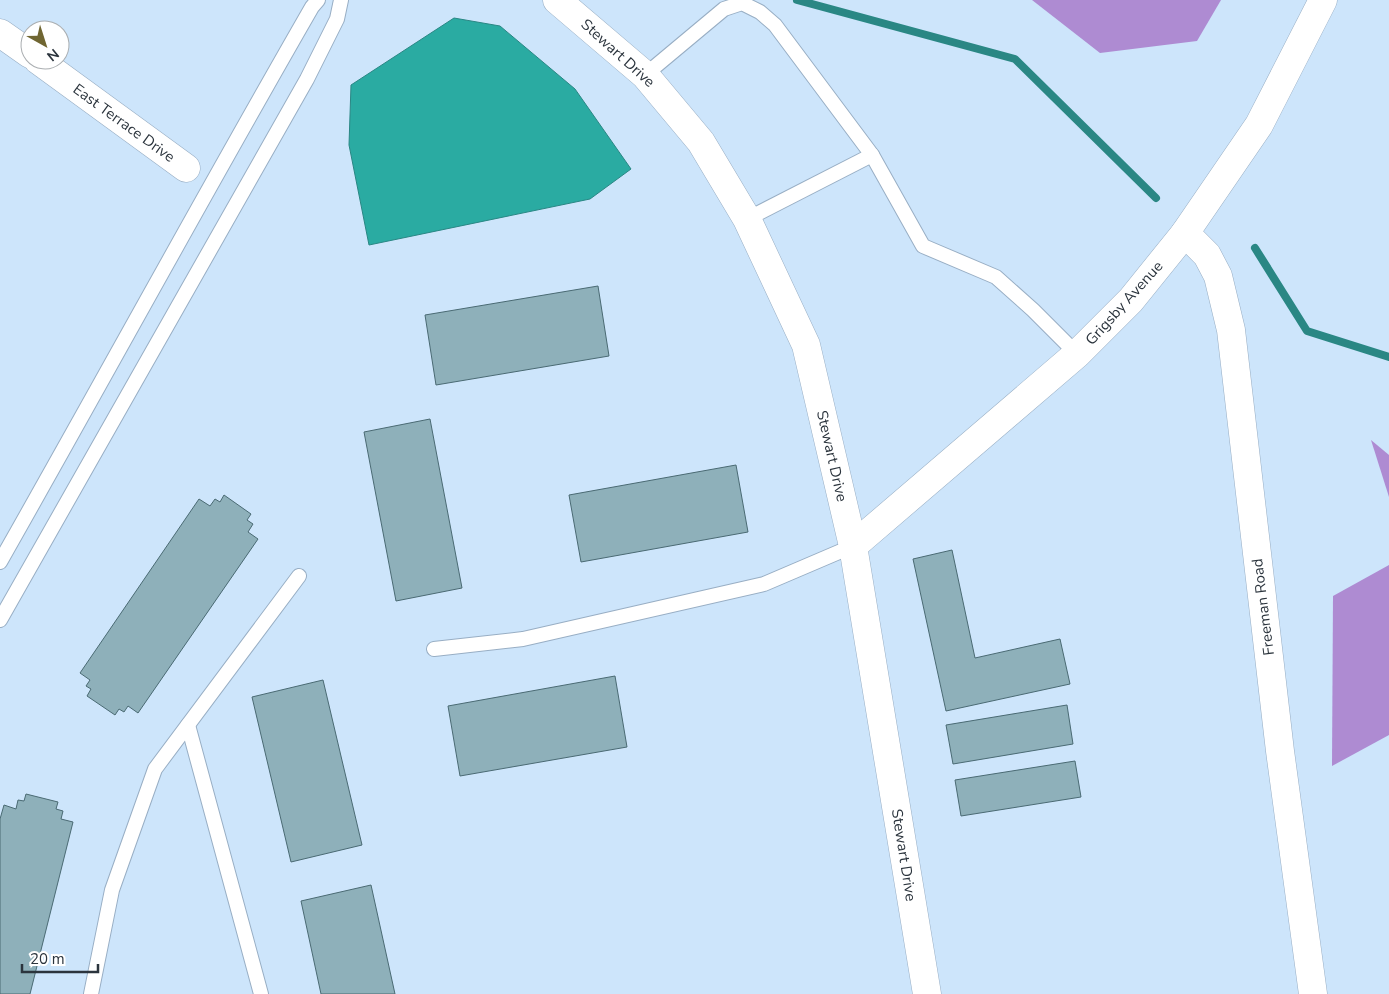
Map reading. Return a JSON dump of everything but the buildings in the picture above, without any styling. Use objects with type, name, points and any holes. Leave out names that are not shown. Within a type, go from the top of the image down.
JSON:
[{"type":"street","name":"Stewart Drive","points":[[557,0],[645,75],[701,142],[747,219],[806,346],[852,546],[927,994]]},
{"type":"street","name":"Grigsby Avenue","points":[[852,546],[1076,354],[1131,300],[1185,233],[1259,125],[1323,0]]},
{"type":"street","points":[[0,33],[20,47]]},
{"type":"street","name":"East Terrace Drive","points":[[52,70],[186,168]]},
{"type":"street","name":"Freeman Road","points":[[1185,233],[1207,255],[1218,276],[1230,330],[1280,751],[1313,994]]},
{"type":"lane","points":[[0,562],[124,344],[256,104],[312,7],[318,0]]},
{"type":"lane","points":[[0,620],[307,79],[337,19],[340,0]]},
{"type":"lane","points":[[645,75],[724,9],[742,3],[760,12],[775,25],[872,156],[923,246],[996,277],[1033,310],[1076,354]]},
{"type":"lane","points":[[747,219],[872,156]]},
{"type":"lane","points":[[434,649],[523,639],[764,584],[852,546]]},
{"type":"lane","points":[[91,994],[112,890],[155,769],[299,576]]},
{"type":"lane","points":[[188,725],[261,994]]},
{"type":"shaded area","points":[[1032,0],[1221,0],[1197,41],[1100,53]]},
{"type":"shaded area","points":[[454,18],[500,26],[575,89],[631,169],[590,199],[369,245],[349,145],[351,85]]},
{"type":"shaded area","points":[[1371,440],[1389,455],[1389,497]]},
{"type":"shaded area","points":[[1389,565],[1389,735],[1332,766],[1333,596]]},
{"type":"waterway","points":[[797,0],[1015,59],[1156,198]]},
{"type":"waterway","points":[[1255,248],[1307,331],[1389,357]]}]
